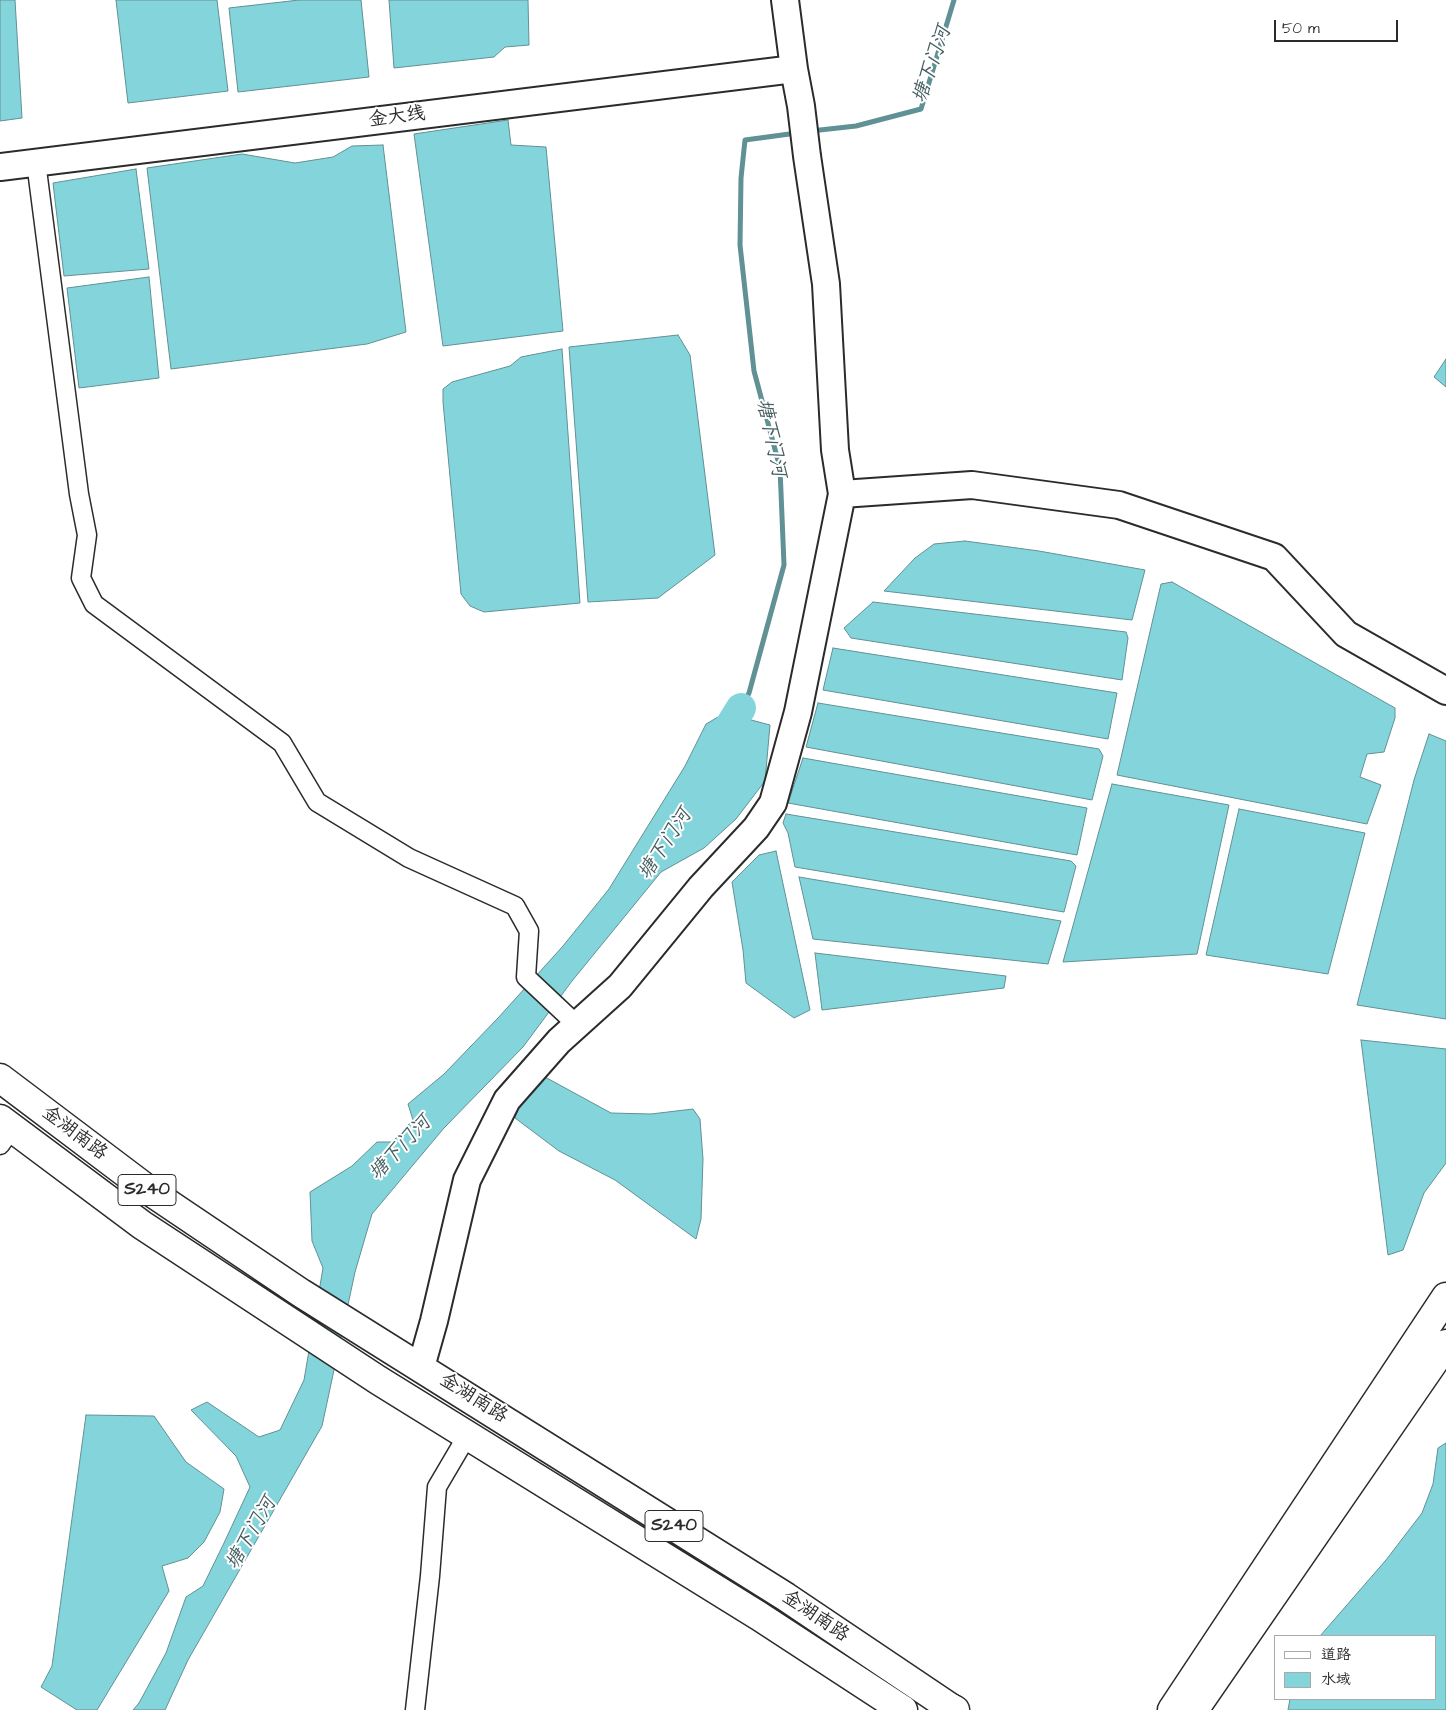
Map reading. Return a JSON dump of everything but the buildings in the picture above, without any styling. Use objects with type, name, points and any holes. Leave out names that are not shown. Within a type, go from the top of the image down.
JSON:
[{"type":"main road","name":"金湖南路","points":[[0,1078],[150,1192],[301,1292],[786,1597],[953,1709]]},
{"type":"main road","name":"金湖南路","points":[[4,1131],[378,1380],[759,1616],[903,1710]]},
{"type":"main road","points":[[1172,1710],[1446,1297]]},
{"type":"main road","points":[[1194,1710],[1446,1344]]},
{"type":"street","points":[[421,1367],[434,1321],[467,1180],[507,1100],[559,1041],[620,986],[701,887],[756,828],[773,803],[798,712],[842,494],[835,450],[826,284],[806,156],[801,106],[785,0]]},
{"type":"street","name":"金大线","points":[[0,167],[794,69]]},
{"type":"street","points":[[36,162],[79,494],[87,535],[80,578],[94,604],[282,743],[316,802],[409,858],[515,906],[529,930],[526,977],[576,1025]]},
{"type":"street","points":[[842,494],[972,485],[1119,505],[1274,557],[1346,634],[1446,692]]},
{"type":"street","points":[[415,1710],[430,1576],[437,1487],[467,1436]]},
{"type":"water","points":[[0,0],[15,0],[22,118],[0,121]]},
{"type":"water","points":[[116,0],[217,0],[228,91],[128,103]]},
{"type":"water","points":[[299,0],[361,0],[369,77],[238,92],[229,8]]},
{"type":"water","points":[[389,0],[528,0],[529,45],[505,47],[494,57],[394,68]]},
{"type":"water","points":[[508,120],[511,145],[546,147],[563,331],[443,346],[414,134]]},
{"type":"water","points":[[383,145],[406,332],[367,344],[171,369],[147,168],[242,154],[295,163],[333,157],[352,146]]},
{"type":"water","points":[[136,169],[149,269],[64,276],[53,183]]},
{"type":"water","points":[[149,277],[159,378],[79,388],[67,288]]},
{"type":"water","points":[[678,335],[690,355],[715,555],[658,598],[588,602],[569,347]]},
{"type":"water","points":[[562,349],[580,603],[484,612],[470,606],[461,594],[443,389],[452,382],[510,366],[521,357]]},
{"type":"water","points":[[1446,359],[1446,387],[1434,377]]},
{"type":"water","points":[[965,541],[1039,551],[1145,570],[1132,620],[884,591],[915,558],[934,544]]},
{"type":"water","points":[[1172,582],[1395,708],[1395,718],[1384,752],[1367,754],[1360,777],[1381,785],[1367,824],[1117,775],[1161,584]]},
{"type":"water","points":[[873,602],[1126,632],[1128,638],[1122,680],[851,638],[844,628]]},
{"type":"water","points":[[833,648],[1117,693],[1108,739],[823,690]]},
{"type":"water","points":[[818,703],[1099,749],[1103,756],[1092,800],[806,747]]},
{"type":"water","points":[[725,713],[770,725],[765,781],[736,819],[704,848],[661,872],[572,981],[523,1047],[444,1128],[372,1214],[355,1272],[322,1426],[188,1660],[165,1710],[133,1710],[139,1703],[166,1653],[186,1597],[203,1586],[250,1487],[236,1456],[191,1410],[207,1402],[259,1437],[280,1430],[304,1380],[323,1268],[312,1241],[310,1192],[352,1166],[377,1142],[392,1142],[413,1120],[408,1104],[444,1074],[498,1018],[563,946],[609,889],[685,766],[706,724]]},
{"type":"water","points":[[1429,734],[1446,741],[1446,1019],[1357,1005],[1414,780]]},
{"type":"water","points":[[803,758],[1087,808],[1077,855],[788,803]]},
{"type":"water","points":[[1112,784],[1229,805],[1197,954],[1063,962]]},
{"type":"water","points":[[1239,809],[1365,833],[1328,974],[1206,955]]},
{"type":"water","points":[[786,814],[1071,861],[1076,866],[1064,912],[795,867],[788,833],[783,823]]},
{"type":"water","points":[[776,851],[810,1010],[794,1018],[746,983],[743,950],[732,882],[759,855]]},
{"type":"water","points":[[799,877],[1061,921],[1048,964],[813,939]]},
{"type":"water","points":[[815,953],[1006,976],[1004,988],[822,1010]]},
{"type":"water","points":[[1361,1040],[1446,1049],[1446,1163],[1424,1193],[1403,1250],[1388,1255]]},
{"type":"water","points":[[545,1077],[611,1113],[651,1114],[693,1109],[700,1119],[703,1159],[701,1219],[696,1239],[615,1180],[559,1151],[515,1118],[520,1103]]},
{"type":"water","points":[[86,1415],[154,1416],[186,1462],[224,1489],[220,1512],[204,1542],[188,1558],[162,1566],[169,1591],[97,1710],[77,1710],[41,1687],[52,1666]]},
{"type":"water","points":[[1446,1443],[1446,1710],[1288,1710],[1290,1700],[1436,1700],[1436,1635],[1321,1635],[1386,1560],[1422,1513],[1433,1484],[1438,1448]]},
{"type":"waterway","name":"塘下门河","points":[[811,131],[856,126],[921,109],[954,0]]},
{"type":"waterway","name":"塘下门河","points":[[741,708],[749,693],[784,565],[780,468],[754,371],[740,245],[741,178],[745,140],[797,133]]},
{"type":"waterway","name":"塘下门河","points":[[715,750],[741,708]]}]
